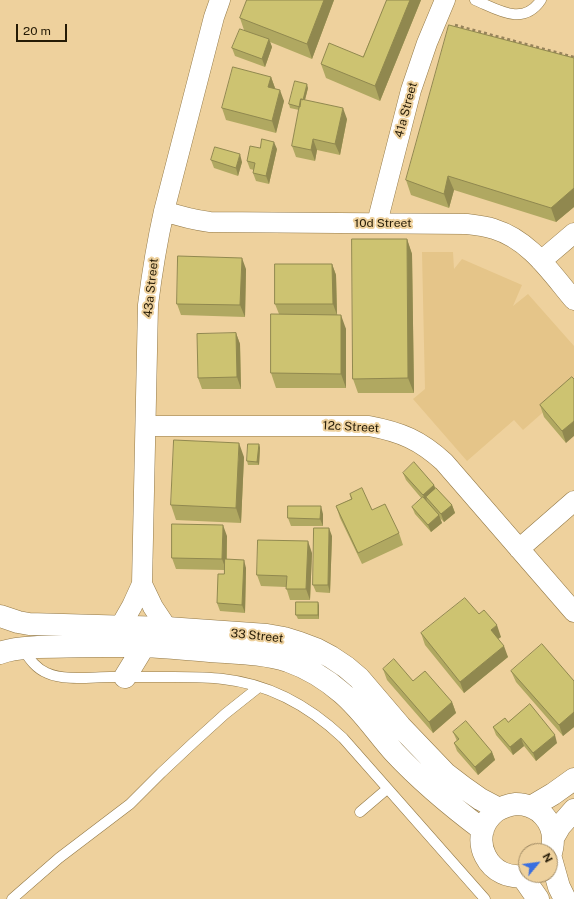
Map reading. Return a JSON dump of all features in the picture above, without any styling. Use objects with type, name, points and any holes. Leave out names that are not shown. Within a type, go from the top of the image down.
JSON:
[{"type":"street","name":"43a Street","points":[[120,627],[142,584],[148,305],[154,257],[164,210],[214,17],[220,0]]},
{"type":"street","name":"41a Street","points":[[377,223],[418,66],[445,0]]},
{"type":"street","name":"10d Street","points":[[164,210],[183,218],[210,222],[481,225],[495,229],[515,238],[532,251],[574,300]]},
{"type":"street","points":[[541,261],[574,233]]},
{"type":"street","name":"12c Street","points":[[146,426],[369,426],[402,434],[422,444],[444,462],[574,612]]},
{"type":"street","points":[[519,549],[574,501]]},
{"type":"street","name":"43a Street","points":[[142,584],[153,607],[167,628]]},
{"type":"street","name":"33 Street","points":[[0,616],[29,624],[167,628],[267,635],[284,638],[316,649],[346,667],[359,678],[400,726],[446,774],[475,795],[499,809]]},
{"type":"street","points":[[125,677],[144,646]]},
{"type":"street","name":"33 Street","points":[[0,653],[22,648],[144,646],[257,654],[288,662],[318,675],[343,694],[414,774],[458,812],[483,830]]},
{"type":"street","points":[[531,807],[574,779]]},
{"type":"street","points":[[518,876],[504,874],[496,870],[485,856],[481,838],[486,822],[492,814],[499,809],[515,804],[531,807],[538,811],[549,822],[552,830],[551,843]]},
{"type":"street","points":[[554,843],[560,826],[574,810]]},
{"type":"street","points":[[558,882],[565,899]]},
{"type":"street","points":[[529,883],[538,899]]},
{"type":"lane","points":[[474,0],[510,15],[528,13],[535,8],[541,0]]},
{"type":"lane","points":[[22,648],[34,665],[53,676],[68,678],[125,677],[223,679],[241,682],[282,695],[314,714],[343,738],[485,899]]},
{"type":"lane","points":[[12,899],[59,858],[130,804],[193,743],[259,687]]},
{"type":"lane","points":[[360,812],[387,789]]},
{"type":"path","points":[[436,20],[574,57]]},
{"type":"shaded area","points":[[422,252],[453,252],[454,269],[462,259],[522,285],[513,306],[528,294],[574,346],[574,385],[523,430],[514,420],[467,461],[413,399],[425,389]]},
{"type":"building","points":[[247,0],[324,0],[307,44],[240,18]]},
{"type":"building","points":[[387,0],[410,0],[375,86],[321,64],[329,43],[363,57]]},
{"type":"building","points":[[449,25],[574,58],[574,188],[551,208],[448,176],[444,194],[406,180]]},
{"type":"building","points":[[240,29],[269,39],[262,59],[232,48]]},
{"type":"building","points":[[233,67],[271,77],[268,87],[280,90],[272,121],[222,108]]},
{"type":"building","points":[[295,81],[307,84],[303,100],[301,99],[300,107],[289,104]]},
{"type":"building","points":[[301,99],[343,108],[335,144],[313,139],[311,150],[292,146]]},
{"type":"building","points":[[262,139],[274,142],[266,176],[253,173],[255,163],[247,161],[250,146],[260,148]]},
{"type":"building","points":[[215,147],[240,154],[236,168],[211,160]]},
{"type":"building","points":[[352,239],[407,239],[408,378],[353,379]]},
{"type":"building","points":[[178,256],[242,258],[240,305],[177,304]]},
{"type":"building","points":[[275,264],[332,264],[333,304],[275,304]]},
{"type":"building","points":[[271,314],[341,315],[341,374],[271,373]]},
{"type":"building","points":[[236,333],[237,377],[198,378],[197,334]]},
{"type":"building","points":[[572,377],[574,379],[574,421],[562,431],[540,405]]},
{"type":"building","points":[[174,440],[239,443],[236,508],[171,505]]},
{"type":"building","points":[[248,444],[259,444],[257,462],[247,461]]},
{"type":"building","points":[[414,462],[434,485],[423,495],[403,473]]},
{"type":"building","points":[[362,488],[372,510],[385,504],[399,533],[358,553],[336,506],[352,499],[350,494]]},
{"type":"building","points":[[436,488],[452,505],[441,514],[426,497]]},
{"type":"building","points":[[423,497],[439,515],[428,525],[412,507]]},
{"type":"building","points":[[288,506],[321,506],[320,519],[288,518]]},
{"type":"building","points":[[172,524],[223,525],[222,559],[172,558]]},
{"type":"building","points":[[314,528],[329,528],[328,585],[313,585]]},
{"type":"building","points":[[258,540],[308,541],[306,589],[286,589],[287,576],[257,575]]},
{"type":"building","points":[[225,559],[244,560],[242,605],[217,603],[218,574],[224,574]]},
{"type":"building","points":[[465,598],[479,614],[484,610],[497,625],[491,630],[504,646],[460,682],[421,633]]},
{"type":"building","points":[[296,602],[318,602],[318,615],[296,615]]},
{"type":"building","points":[[542,644],[574,681],[574,712],[559,725],[511,671]]},
{"type":"building","points":[[394,659],[413,681],[425,671],[452,702],[429,722],[383,669]]},
{"type":"building","points":[[530,704],[555,735],[533,753],[521,738],[510,747],[493,727],[505,718],[508,722]]},
{"type":"building","points":[[466,721],[492,752],[475,767],[454,743],[459,739],[453,732]]}]
